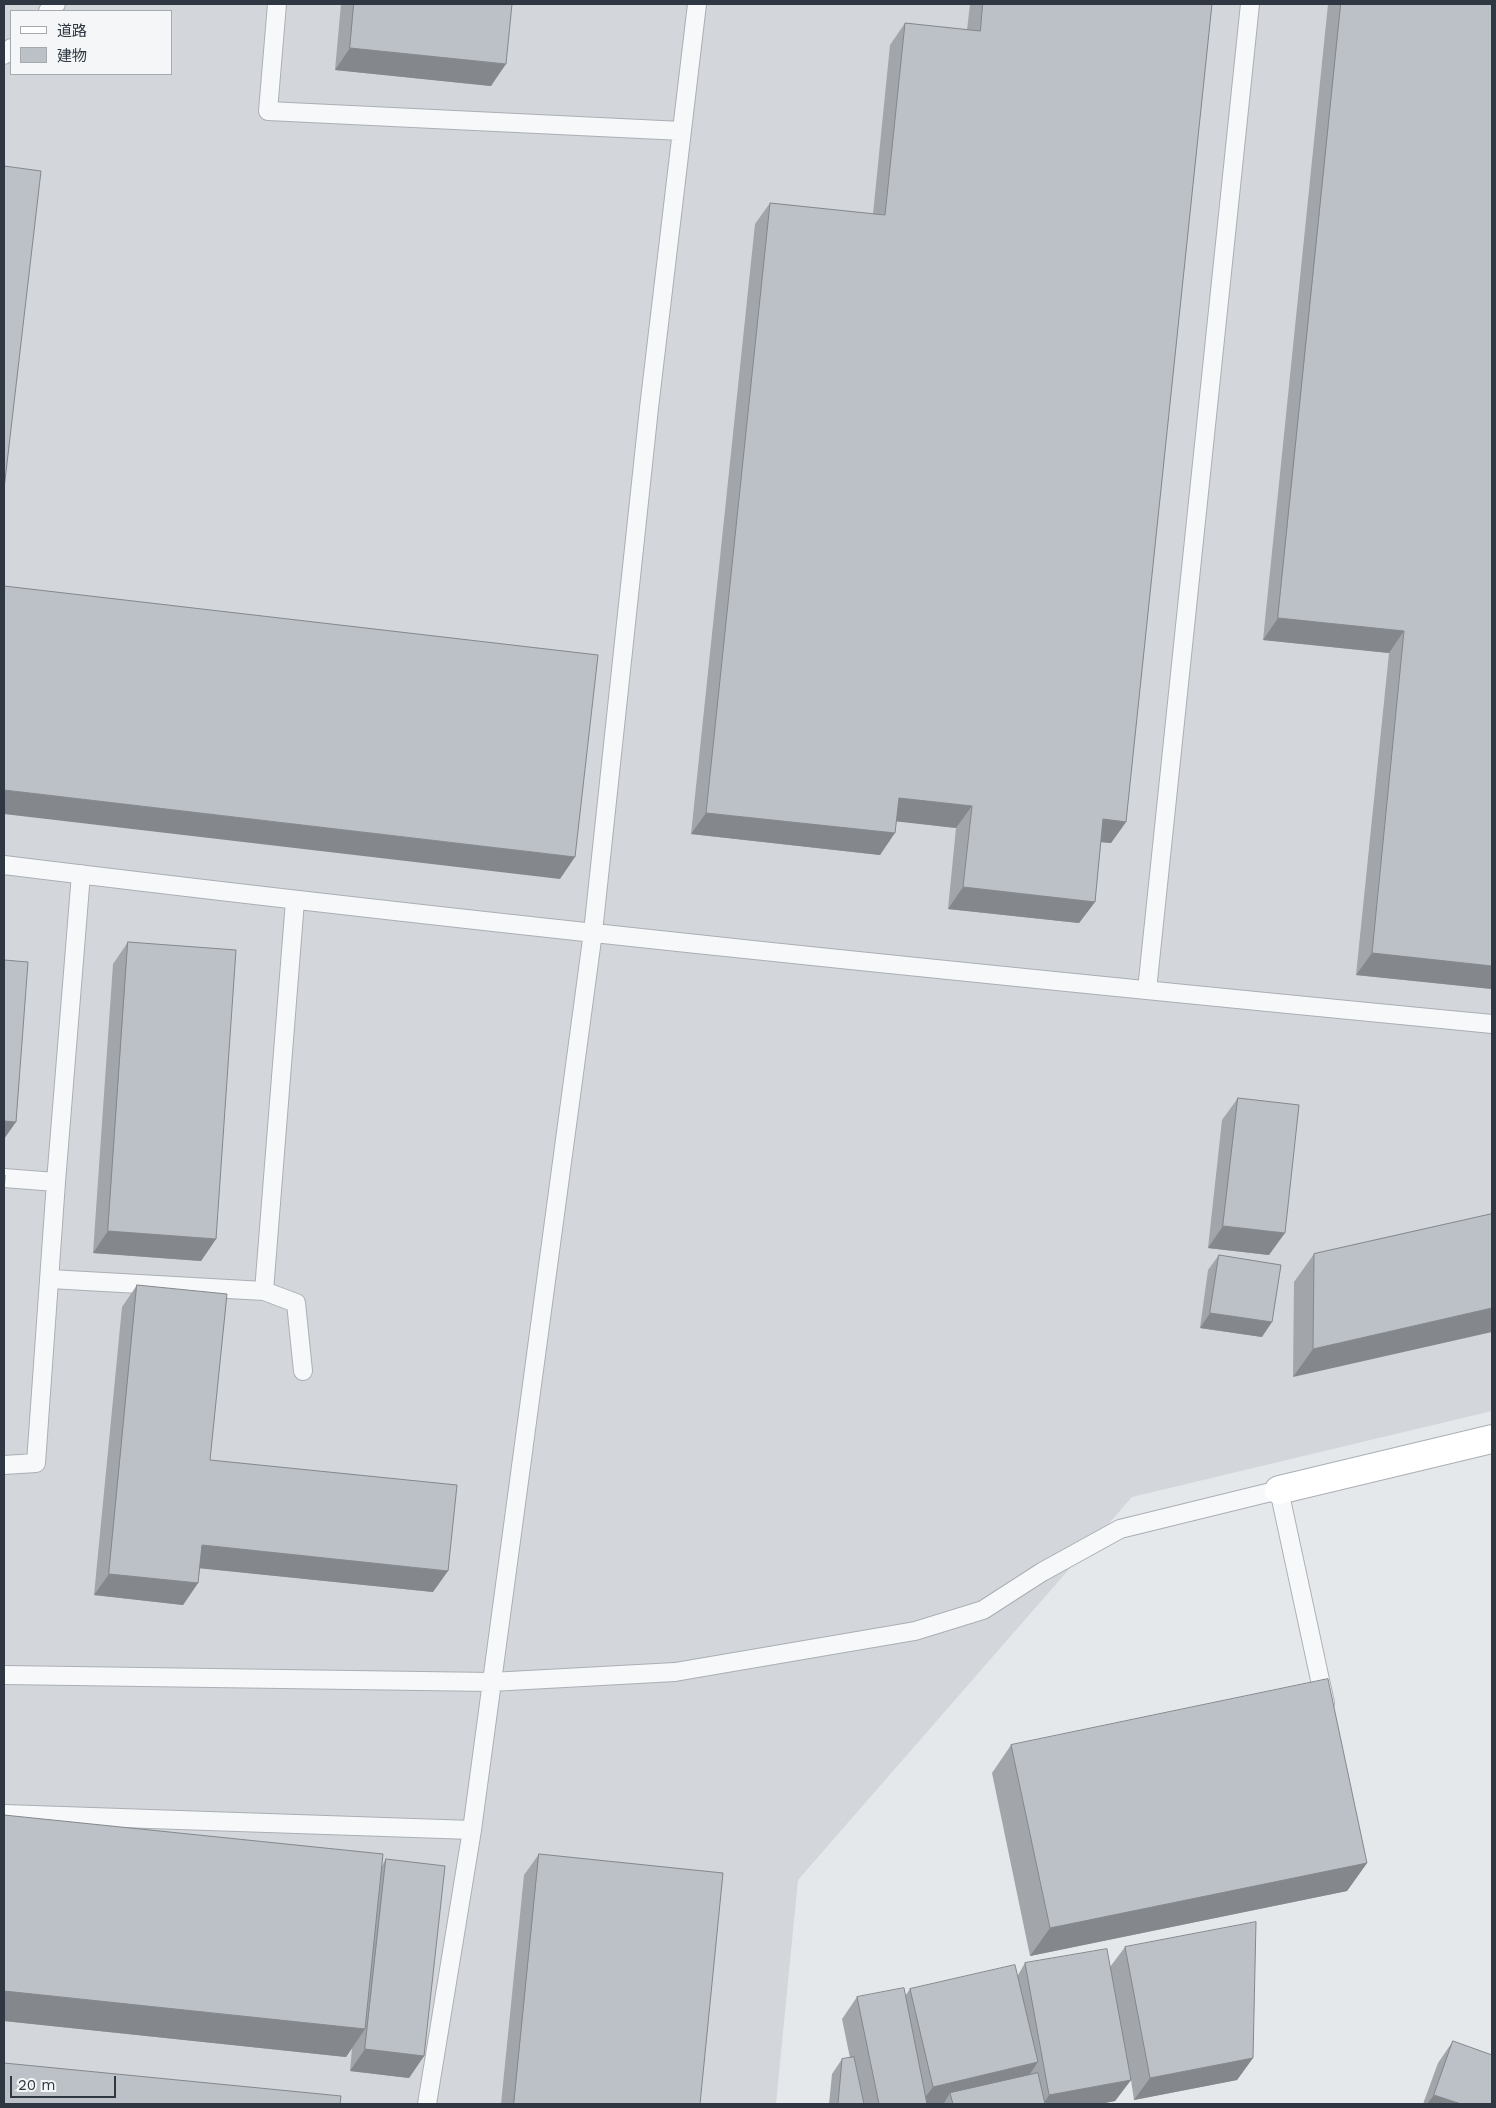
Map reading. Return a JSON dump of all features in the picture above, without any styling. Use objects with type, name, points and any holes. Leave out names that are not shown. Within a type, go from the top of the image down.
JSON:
[{"type":"street","points":[[1279,1490],[1492,1439]]},
{"type":"lane","points":[[277,4],[268,111],[682,131]]},
{"type":"lane","points":[[427,2104],[472,1830],[593,932],[648,418],[697,4]]},
{"type":"lane","points":[[1146,990],[1250,4]]},
{"type":"lane","points":[[4,865],[295,901],[1146,990],[1492,1024]]},
{"type":"lane","points":[[4,1464],[36,1463],[81,874]]},
{"type":"lane","points":[[264,1291],[295,901]]},
{"type":"lane","points":[[4,1178],[56,1182]]},
{"type":"lane","points":[[50,1279],[264,1291],[296,1303],[303,1370]]},
{"type":"lane","points":[[4,1675],[491,1682],[674,1672],[915,1631],[983,1610],[1042,1572],[1120,1529],[1279,1490],[1329,1720]]},
{"type":"lane","points":[[4,1814],[472,1830]]},
{"type":"shaded area","points":[[4,4],[1492,4],[1492,1411],[1132,1497],[798,1880],[776,2104],[4,2104]]},
{"type":"building","points":[[354,4],[512,4],[506,64],[350,48]]},
{"type":"building","points":[[983,4],[1212,4],[1126,822],[1103,819],[1095,902],[963,887],[972,806],[899,798],[895,833],[706,813],[770,203],[885,215],[905,23],[980,31]]},
{"type":"building","points":[[1341,4],[1492,4],[1492,966],[1372,953],[1404,631],[1278,618]]},
{"type":"building","points":[[4,166],[41,171],[4,489]]},
{"type":"building","points":[[4,586],[598,655],[575,857],[4,790]]},
{"type":"building","points":[[128,942],[236,950],[216,1239],[108,1231]]},
{"type":"building","points":[[4,960],[28,962],[16,1122],[4,1121]]},
{"type":"building","points":[[1238,1098],[1299,1105],[1285,1233],[1223,1226]]},
{"type":"building","points":[[1492,1214],[1492,1308],[1313,1349],[1314,1254]]},
{"type":"building","points":[[1219,1255],[1281,1265],[1272,1322],[1210,1313]]},
{"type":"building","points":[[137,1285],[227,1294],[210,1460],[457,1485],[448,1571],[202,1545],[198,1583],[109,1574]]},
{"type":"building","points":[[1328,1679],[1367,1863],[1050,1928],[1011,1745]]},
{"type":"building","points":[[4,1815],[383,1854],[365,2029],[4,1991]]},
{"type":"building","points":[[539,1854],[723,1873],[700,2104],[514,2104]]},
{"type":"building","points":[[386,1859],[445,1866],[424,2056],[365,2049]]},
{"type":"building","points":[[1256,1922],[1253,2058],[1150,2078],[1125,1947]]},
{"type":"building","points":[[1107,1949],[1131,2080],[1049,2095],[1025,1963]]},
{"type":"building","points":[[1015,1965],[1038,2062],[933,2087],[910,1989]]},
{"type":"building","points":[[904,1988],[927,2104],[879,2104],[857,1997]]},
{"type":"building","points":[[1453,2041],[1492,2055],[1492,2104],[1461,2104],[1434,2095]]},
{"type":"building","points":[[854,2057],[864,2104],[838,2104],[842,2059]]},
{"type":"building","points":[[4,2063],[341,2096],[340,2104],[4,2104]]},
{"type":"building","points":[[1038,2073],[1045,2104],[953,2104],[950,2093]]}]
